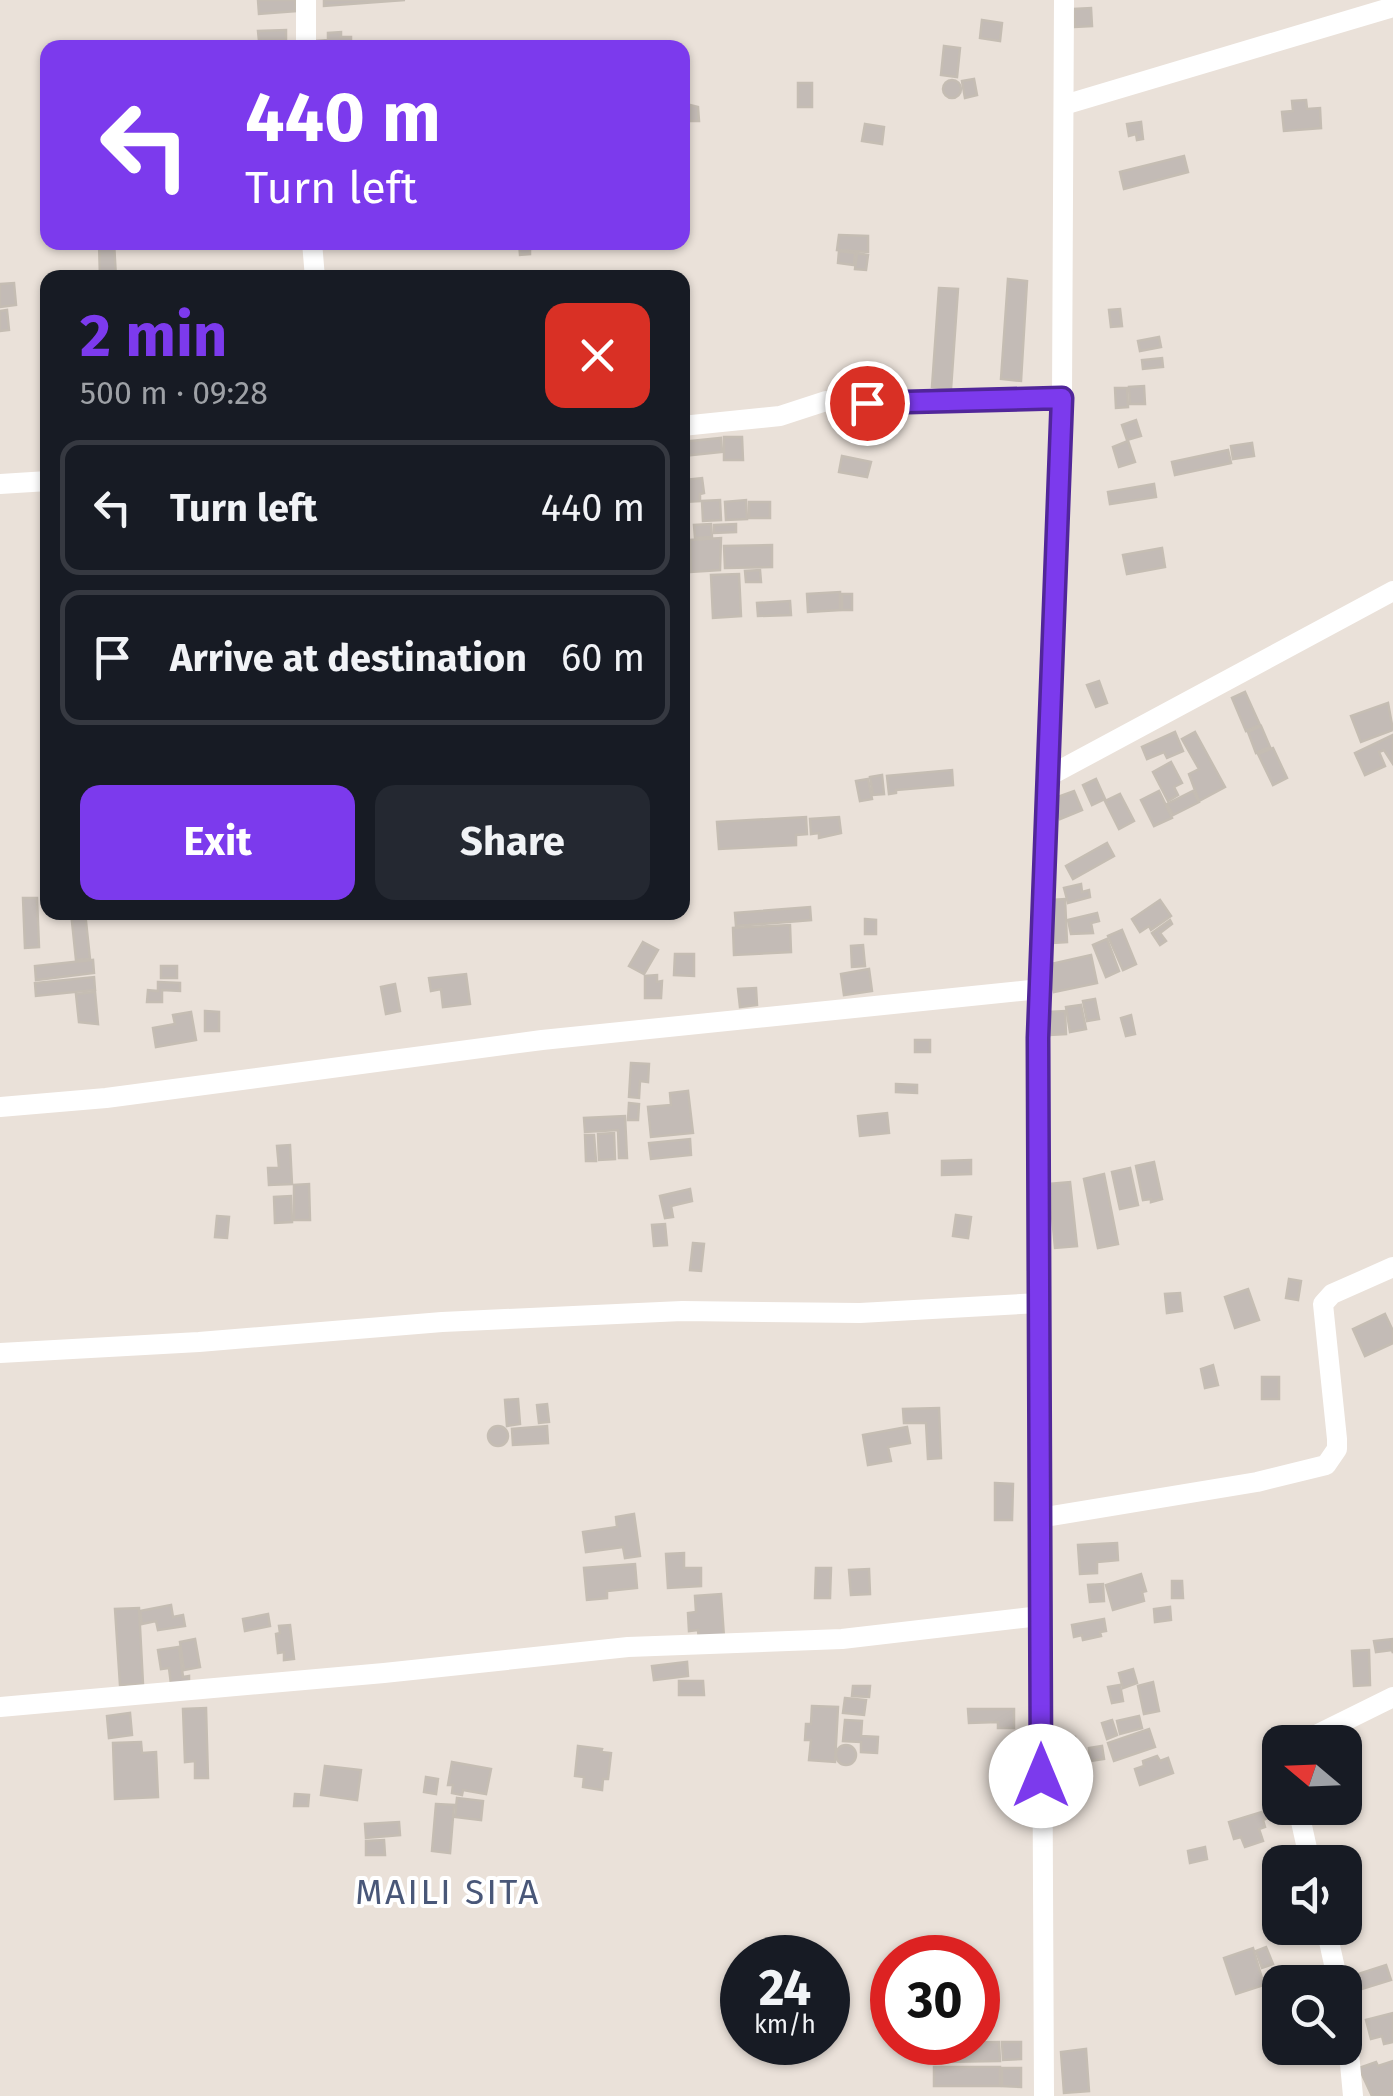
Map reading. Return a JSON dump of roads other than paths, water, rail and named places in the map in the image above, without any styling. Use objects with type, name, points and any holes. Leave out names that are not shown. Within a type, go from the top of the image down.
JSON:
[{"type":"street","points":[[306,0],[306,40]]},
{"type":"street","points":[[1044,2096],[1040,989],[1062,398],[1064,0]]},
{"type":"street","points":[[1064,106],[1393,7]]},
{"type":"street","points":[[690,425],[780,416],[826,401],[1062,398]]},
{"type":"street","points":[[0,484],[40,481]]},
{"type":"street","points":[[1048,776],[1393,591]]},
{"type":"street","points":[[0,1108],[106,1098],[542,1040],[1040,989]]},
{"type":"street","points":[[1039,1518],[1257,1482],[1326,1465],[1337,1450],[1337,1439],[1322,1304],[1332,1294],[1393,1268]]},
{"type":"street","points":[[0,1353],[682,1311],[860,1313],[1039,1303]]},
{"type":"street","points":[[0,1707],[628,1647],[842,1639],[1040,1616]]},
{"type":"street","points":[[1336,1725],[1393,1697]]},
{"type":"street","points":[[1351,2065],[1354,2096]]},
{"type":"district","name":"MAILI SITA","points":[[448,1892]]}]
